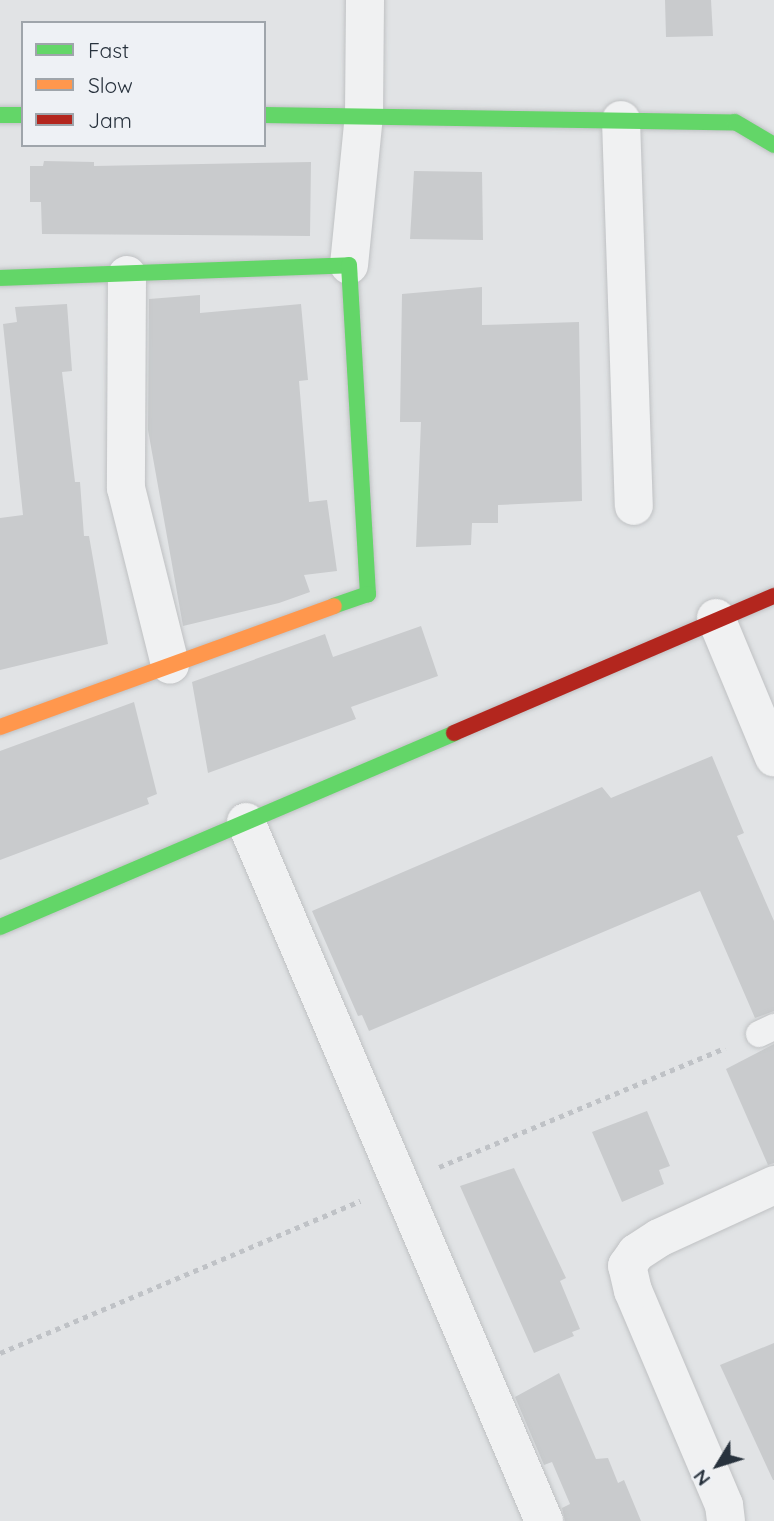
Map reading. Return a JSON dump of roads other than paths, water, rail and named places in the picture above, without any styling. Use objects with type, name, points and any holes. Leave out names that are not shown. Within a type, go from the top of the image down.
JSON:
[{"type":"street","points":[[0,727],[368,594],[349,265],[364,116],[365,0]]},
{"type":"street","points":[[0,115],[21,115]]},
{"type":"street","points":[[266,115],[735,122],[774,145]]},
{"type":"street","points":[[621,120],[635,506]]},
{"type":"street","points":[[0,278],[349,265]]},
{"type":"street","points":[[127,275],[126,488],[170,665]]},
{"type":"street","points":[[0,927],[716,618],[774,596]]},
{"type":"street","points":[[716,618],[774,757]]},
{"type":"street","points":[[246,822],[544,1521]]},
{"type":"street","points":[[726,1521],[724,1505],[633,1291],[627,1266],[636,1253],[659,1238],[774,1185]]}]
